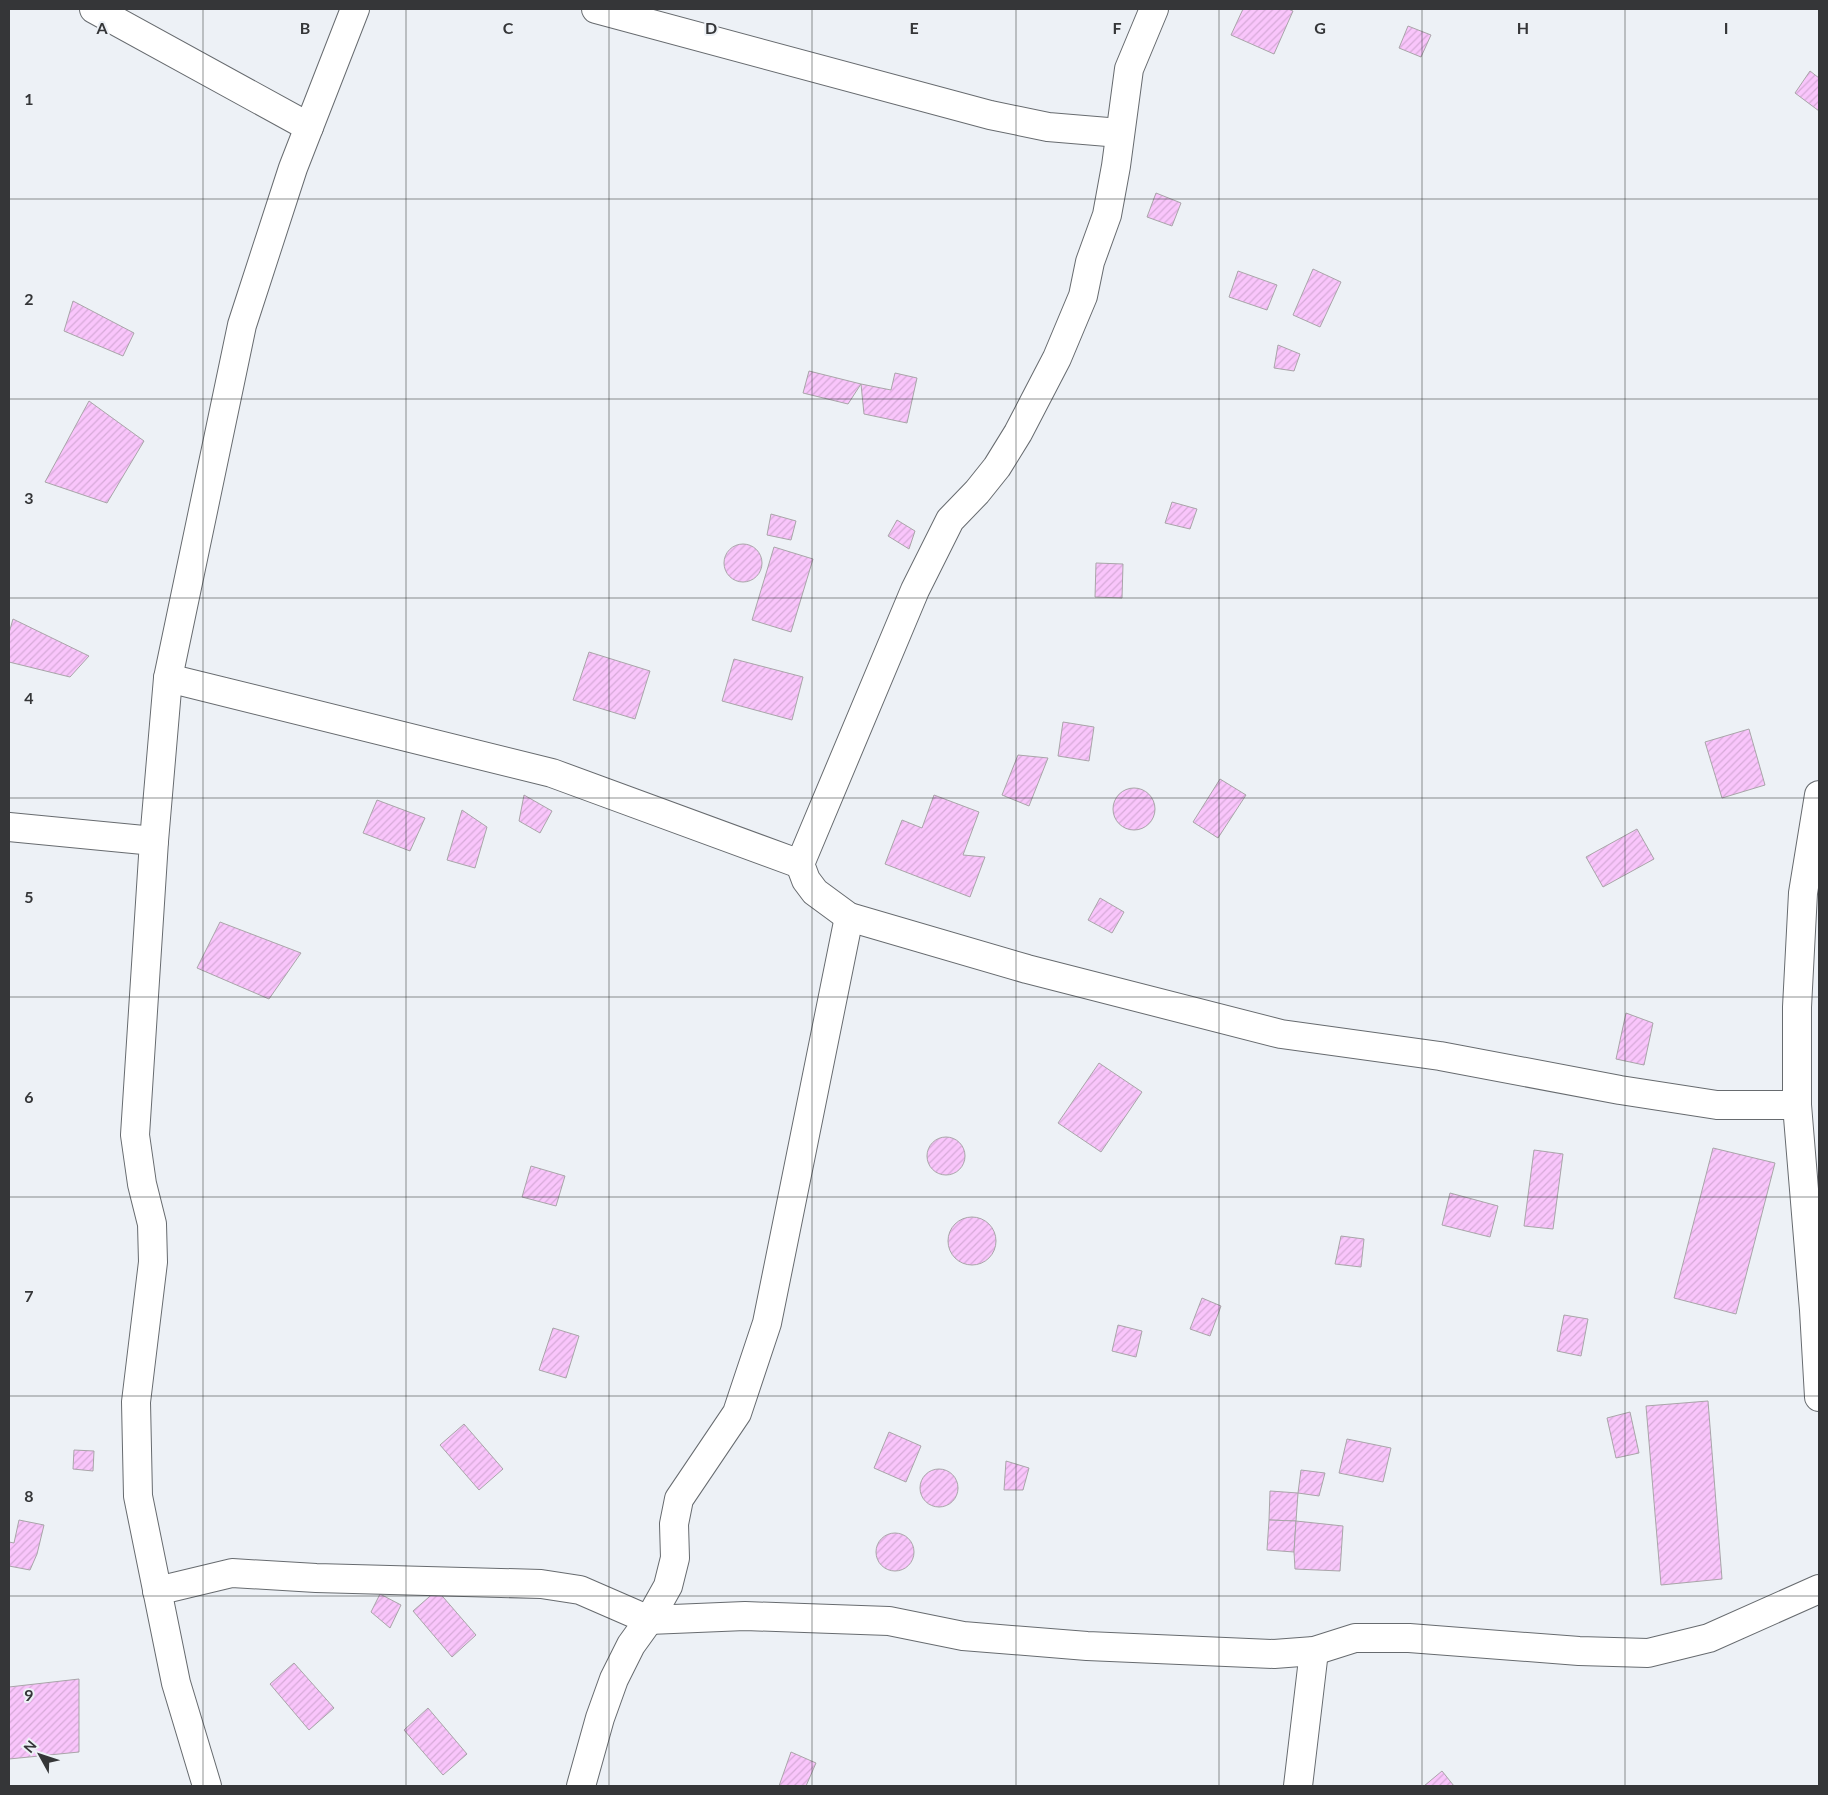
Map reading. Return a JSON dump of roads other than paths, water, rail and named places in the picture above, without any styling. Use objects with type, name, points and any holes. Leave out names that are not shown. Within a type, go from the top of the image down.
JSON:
[{"type":"street","points":[[94,9],[309,127]]},
{"type":"street","points":[[206,1786],[176,1683],[138,1496],[136,1402],[153,1262],[152,1224],[142,1184],[135,1135],[154,841],[168,678],[242,325],[293,168],[355,9]]},
{"type":"street","points":[[596,9],[990,115],[1048,127],[1120,132]]},
{"type":"street","points":[[1154,9],[1129,69],[1116,166],[1106,216],[1090,262],[1083,296],[1058,358],[1018,434],[977,492],[950,520],[915,590],[800,864],[806,880],[815,892],[849,917],[1027,969],[1281,1034],[1440,1056],[1620,1090],[1717,1105],[1797,1105]]},
{"type":"street","points":[[168,678],[552,773],[800,864]]},
{"type":"street","points":[[1819,795],[1803,893],[1798,1007],[1797,1105],[1814,1310],[1819,1397]]},
{"type":"street","points":[[9,827],[154,841]]},
{"type":"street","points":[[581,1786],[600,1718],[614,1678],[630,1645],[649,1620],[668,1586],[676,1558],[674,1524],[679,1499],[737,1414],[767,1323],[849,917]]},
{"type":"street","points":[[157,1591],[232,1573],[316,1578],[541,1584],[580,1590],[649,1620],[745,1616],[889,1621],[963,1636],[1087,1646],[1274,1654],[1314,1651],[1355,1638],[1409,1638],[1579,1651],[1648,1653],[1709,1638],[1819,1589]]},
{"type":"street","points":[[1298,1786],[1314,1651]]}]
